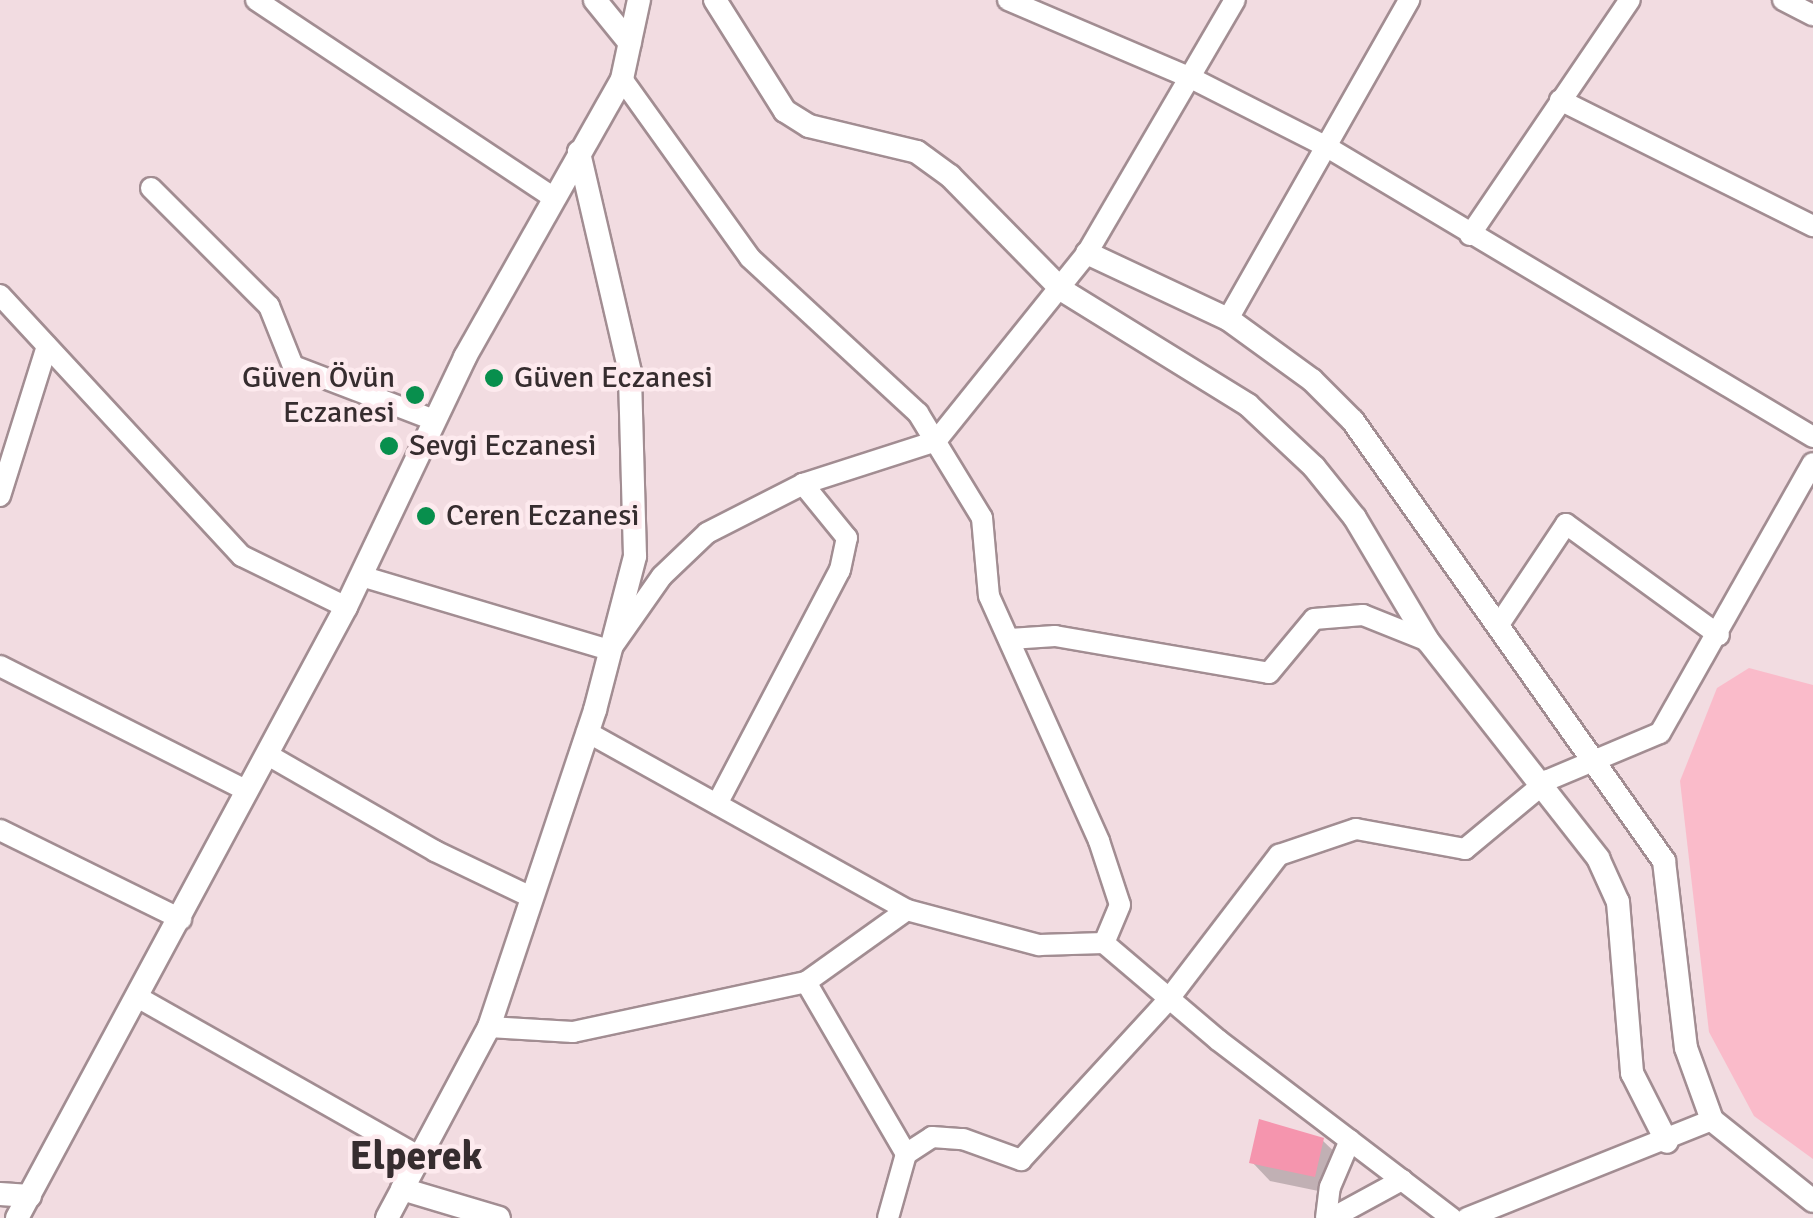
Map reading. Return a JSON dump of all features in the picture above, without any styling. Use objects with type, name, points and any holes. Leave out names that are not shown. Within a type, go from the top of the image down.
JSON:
[{"type":"street","points":[[256,0],[554,198]]},
{"type":"street","points":[[595,0],[630,43]]},
{"type":"street","points":[[18,1218],[346,607],[434,420],[622,79],[639,0]]},
{"type":"street","points":[[715,0],[785,111],[809,126],[917,152],[950,176],[1062,290],[1248,405],[1314,466],[1355,518],[1428,641],[1598,858],[1618,902],[1632,1073],[1666,1142]]},
{"type":"street","points":[[1008,0],[1193,79],[1327,147],[1813,438]]},
{"type":"street","points":[[610,650],[662,576],[707,533],[803,484],[936,441],[1062,290],[1193,79],[1236,0]]},
{"type":"street","points":[[1228,319],[1408,0]]},
{"type":"street","points":[[1470,235],[1630,0]]},
{"type":"street","points":[[1783,0],[1813,15]]},
{"type":"street","points":[[622,79],[750,258],[918,413],[982,518],[989,596],[1120,905],[1104,943]]},
{"type":"street","points":[[1560,100],[1813,226]]},
{"type":"street","points":[[387,1218],[489,1027],[587,732],[635,556],[630,372],[579,152]]},
{"type":"street","points":[[151,188],[269,306],[293,366],[434,420]]},
{"type":"street","points":[[1087,253],[1228,319],[1312,380],[1353,421],[1500,623],[1590,759],[1664,861],[1686,1048],[1712,1120],[1813,1201]]},
{"type":"street","points":[[0,295],[242,556],[346,607]]},
{"type":"street","points":[[0,496],[47,346]]},
{"type":"street","points":[[888,1218],[906,1154],[932,1137],[963,1139],[1022,1160],[1168,1000],[1279,854],[1356,828],[1465,848],[1543,784],[1590,759],[1660,733],[1719,635],[1813,463]]},
{"type":"street","points":[[717,804],[840,570],[847,538],[803,484]]},
{"type":"street","points":[[1500,623],[1566,524],[1719,635]]},
{"type":"street","points":[[360,576],[610,650]]},
{"type":"street","points":[[1010,639],[1055,636],[1269,673],[1314,619],[1363,615],[1428,641]]},
{"type":"street","points":[[0,666],[247,791]]},
{"type":"street","points":[[587,732],[907,910],[1039,945],[1104,943],[1168,1000],[1452,1218]]},
{"type":"street","points":[[268,755],[434,851],[531,897]]},
{"type":"street","points":[[0,830],[181,919]]},
{"type":"street","points":[[489,1027],[573,1032],[806,982],[907,910]]},
{"type":"street","points":[[806,982],[906,1154]]},
{"type":"street","points":[[139,998],[418,1156]]},
{"type":"street","points":[[1467,1218],[1666,1142],[1712,1120]]},
{"type":"street","points":[[1350,1140],[1330,1187],[1329,1218],[1402,1180]]},
{"type":"street","points":[[402,1189],[499,1218]]},
{"type":"street","points":[[0,1194],[30,1196]]},
{"type":"shaded area","points":[[1749,668],[1813,685],[1813,1159],[1754,1116],[1709,1032],[1680,781],[1717,688]]},
{"type":"building","points":[[1259,1119],[1324,1138],[1315,1177],[1249,1163]]},
{"type":"place","name":"Güven Eczanesi","points":[[494,378]]},
{"type":"place","name":"Güven Övün Eczanesi","points":[[415,395]]},
{"type":"place","name":"Sevgi Eczanesi","points":[[389,446]]},
{"type":"place","name":"Ceren Eczanesi","points":[[426,516]]},
{"type":"district","name":"Elperek","points":[[416,1156]]}]
